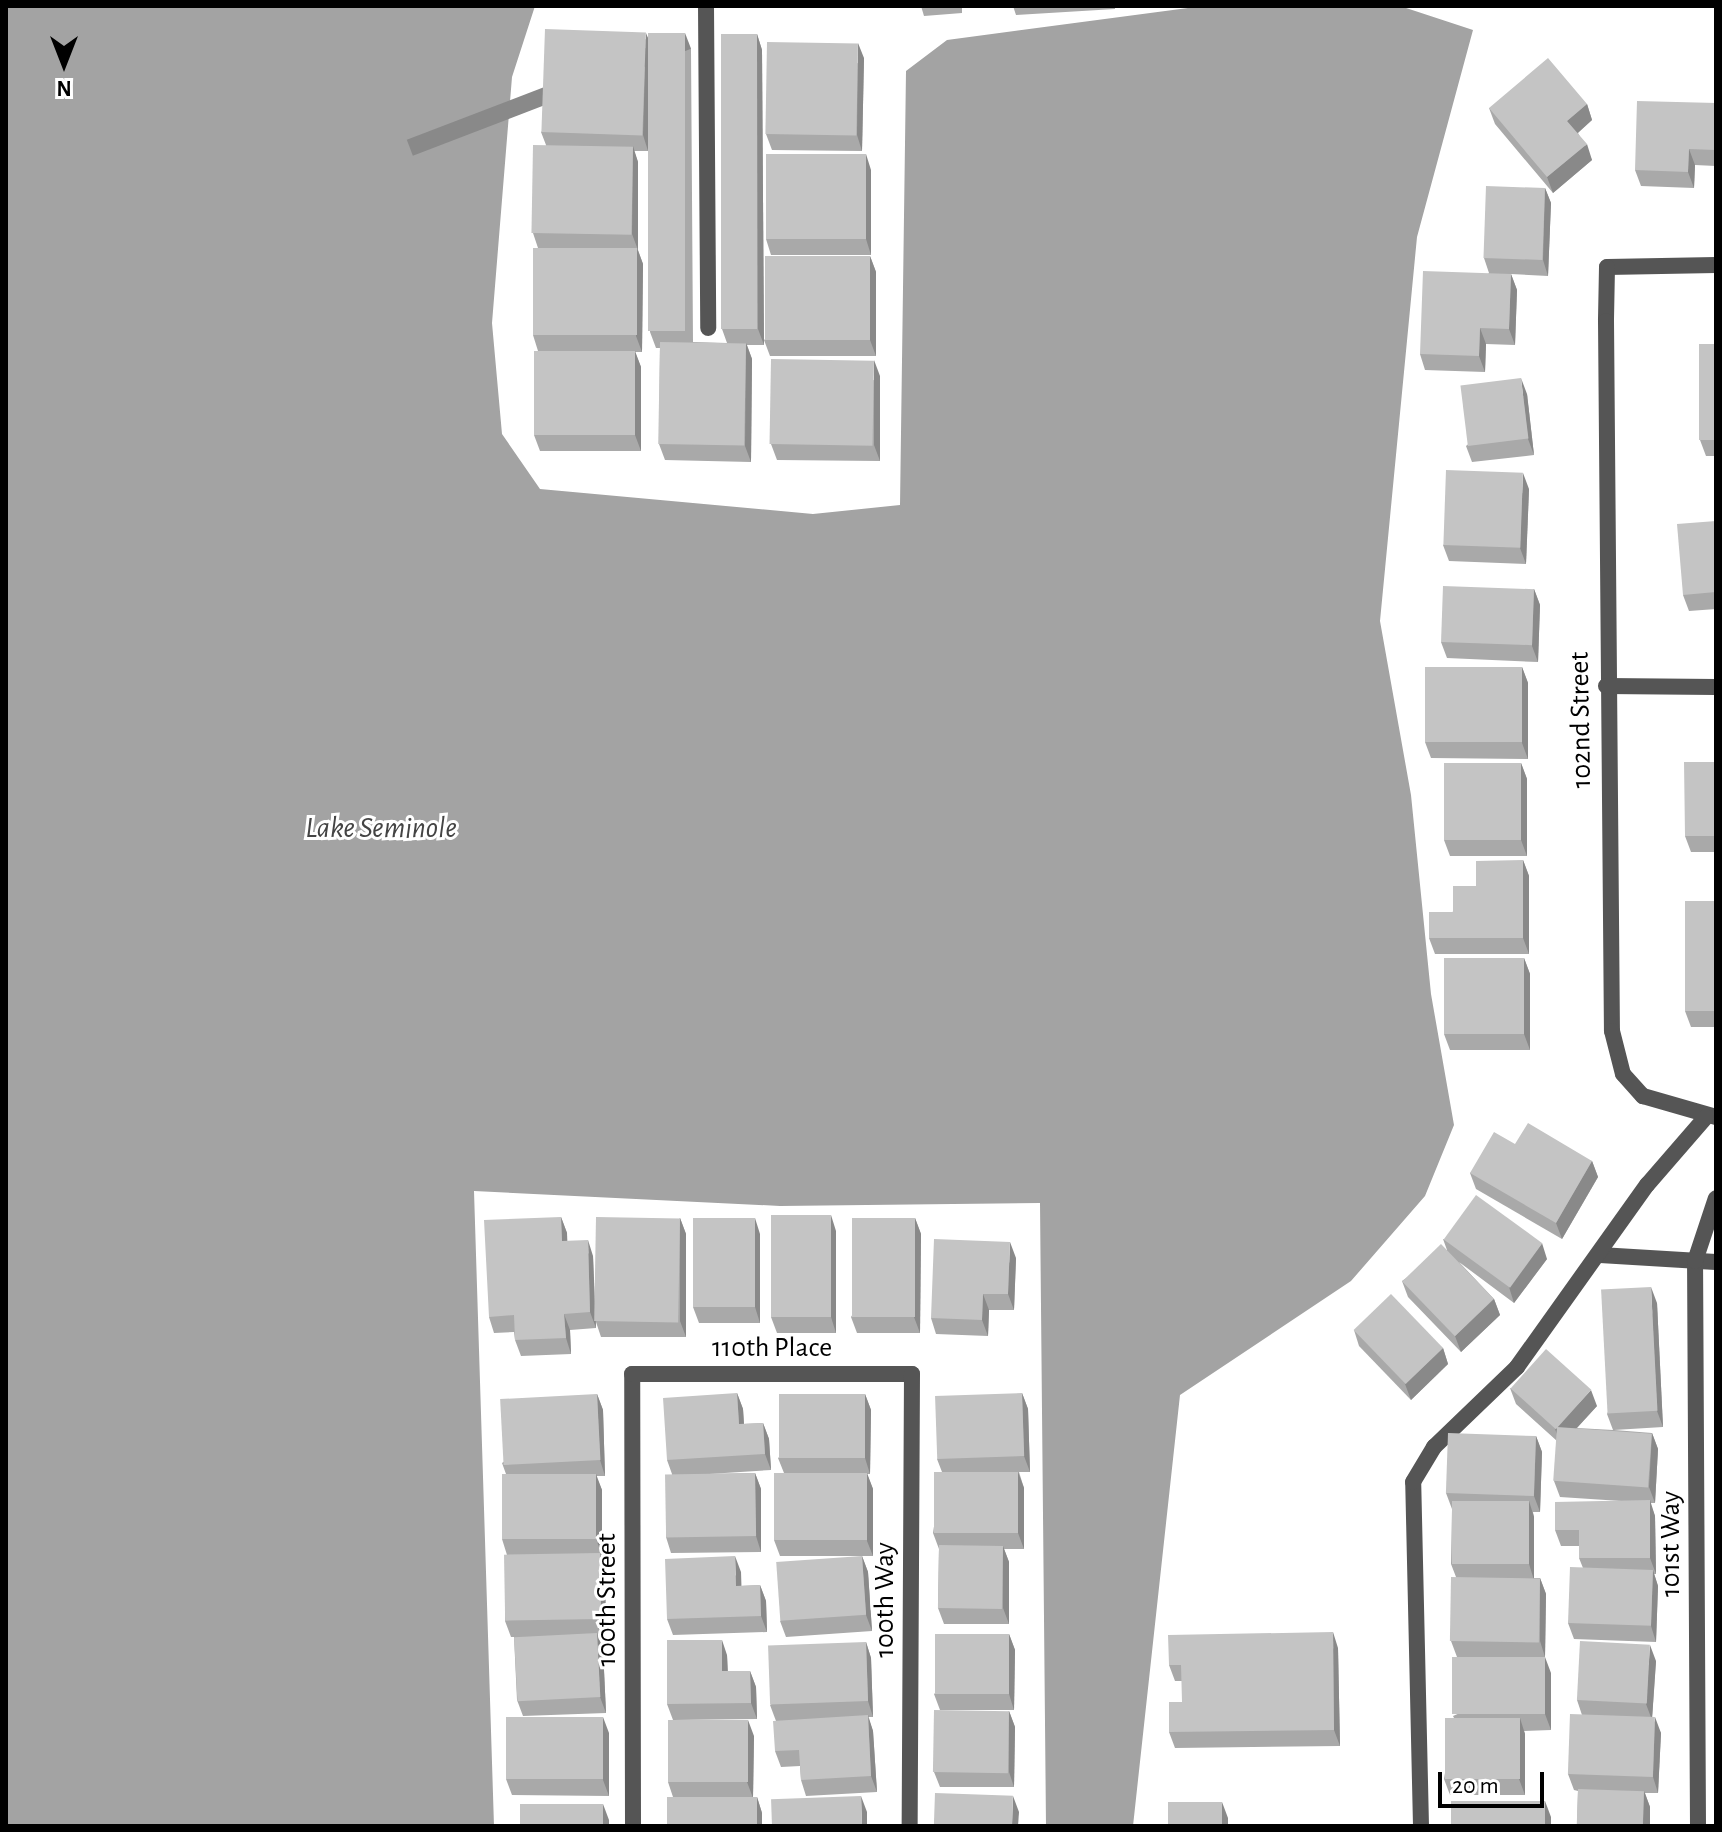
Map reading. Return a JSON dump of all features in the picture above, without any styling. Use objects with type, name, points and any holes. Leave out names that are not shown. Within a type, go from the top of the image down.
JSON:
[{"type":"street","points":[[706,6],[708,328]]},
{"type":"street","name":"102nd Street","points":[[1711,1117],[1643,1096],[1623,1074],[1612,1031],[1606,686],[1607,267],[1716,265]]},
{"type":"street","points":[[1606,686],[1716,687]]},
{"type":"street","points":[[1421,1826],[1413,1482],[1434,1447],[1517,1367],[1600,1255],[1647,1185],[1711,1117]]},
{"type":"street","name":"101st Way","points":[[1698,1826],[1695,1261],[1716,1198]]},
{"type":"street","points":[[1600,1255],[1716,1262]]},
{"type":"street","name":"110th Place","points":[[632,1374],[912,1374]]},
{"type":"street","name":"100th Street","points":[[632,1374],[633,1826]]},
{"type":"street","name":"100th Way","points":[[910,1826],[912,1374]]},
{"type":"water","name":"Lake Seminole","points":[[6,6],[535,6],[512,77],[492,323],[502,434],[540,489],[813,514],[900,505],[906,71],[947,40],[1203,6],[1400,6],[1473,30],[1417,237],[1380,621],[1411,795],[1431,994],[1454,1125],[1425,1196],[1351,1281],[1180,1395],[1133,1826],[1046,1826],[1040,1203],[780,1206],[474,1191],[494,1826],[6,1826]]},
{"type":"building","points":[[545,29],[646,33],[642,135],[541,132]]},
{"type":"building","points":[[648,33],[685,33],[685,331],[648,331]]},
{"type":"building","points":[[721,34],[757,34],[757,329],[721,329]]},
{"type":"building","points":[[767,42],[858,44],[856,136],[765,134]]},
{"type":"building","points":[[1548,58],[1587,104],[1567,121],[1587,144],[1547,177],[1489,108]]},
{"type":"building","points":[[1637,101],[1716,103],[1715,150],[1689,149],[1688,172],[1635,170]]},
{"type":"building","points":[[533,145],[633,147],[631,235],[531,233]]},
{"type":"building","points":[[766,154],[866,154],[866,239],[766,239]]},
{"type":"building","points":[[1486,186],[1545,188],[1542,260],[1483,258]]},
{"type":"building","points":[[533,248],[637,248],[637,335],[533,335]]},
{"type":"building","points":[[765,256],[870,256],[870,340],[765,340]]},
{"type":"building","points":[[1423,271],[1511,274],[1509,329],[1480,328],[1479,356],[1420,354]]},
{"type":"building","points":[[660,342],[746,344],[744,445],[658,444]]},
{"type":"building","points":[[1699,344],[1716,344],[1716,440],[1699,440]]},
{"type":"building","points":[[534,351],[635,351],[635,435],[534,435]]},
{"type":"building","points":[[771,359],[874,361],[873,446],[770,444]]},
{"type":"building","points":[[1521,378],[1528,439],[1468,446],[1460,385]]},
{"type":"building","points":[[1446,470],[1523,473],[1520,548],[1443,545]]},
{"type":"building","points":[[1716,521],[1716,592],[1683,595],[1677,524]]},
{"type":"building","points":[[1443,586],[1534,589],[1532,645],[1441,642]]},
{"type":"building","points":[[1425,667],[1522,667],[1522,742],[1425,742]]},
{"type":"building","points":[[1684,762],[1714,762],[1716,836],[1685,836]]},
{"type":"building","points":[[1444,763],[1521,763],[1521,840],[1444,840]]},
{"type":"building","points":[[1523,860],[1523,938],[1429,938],[1429,912],[1453,912],[1453,886],[1476,886],[1476,861]]},
{"type":"building","points":[[1685,901],[1716,901],[1716,1011],[1685,1011]]},
{"type":"building","points":[[1444,958],[1524,958],[1524,1034],[1444,1034]]},
{"type":"building","points":[[1528,1123],[1592,1161],[1556,1223],[1470,1173],[1494,1132],[1515,1144]]},
{"type":"building","points":[[1476,1195],[1542,1243],[1510,1288],[1444,1239]]},
{"type":"building","points":[[771,1215],[831,1215],[831,1317],[771,1317]]},
{"type":"building","points":[[561,1217],[562,1241],[588,1240],[590,1312],[564,1314],[566,1338],[515,1340],[514,1315],[489,1317],[484,1220]]},
{"type":"building","points":[[596,1217],[680,1218],[678,1322],[594,1321]]},
{"type":"building","points":[[693,1218],[755,1218],[755,1307],[693,1307]]},
{"type":"building","points":[[852,1218],[915,1218],[915,1317],[852,1317]]},
{"type":"building","points":[[934,1239],[1010,1242],[1008,1294],[983,1294],[982,1320],[931,1318]]},
{"type":"building","points":[[1441,1244],[1494,1299],[1455,1336],[1402,1282]]},
{"type":"building","points":[[1651,1287],[1657,1411],[1608,1413],[1601,1290]]},
{"type":"building","points":[[1391,1294],[1443,1348],[1406,1384],[1354,1330]]},
{"type":"building","points":[[1546,1349],[1591,1390],[1556,1429],[1511,1388]]},
{"type":"building","points":[[737,1393],[739,1424],[763,1423],[765,1454],[667,1460],[663,1398]]},
{"type":"building","points":[[1022,1393],[1024,1456],[937,1459],[935,1396]]},
{"type":"building","points":[[597,1394],[600,1460],[504,1465],[500,1399]]},
{"type":"building","points":[[779,1394],[865,1394],[865,1458],[779,1458]]},
{"type":"building","points":[[1557,1427],[1652,1434],[1648,1487],[1553,1481]]},
{"type":"building","points":[[1448,1433],[1536,1436],[1534,1496],[1446,1493]]},
{"type":"building","points":[[934,1472],[1018,1472],[1018,1533],[934,1533]]},
{"type":"building","points":[[755,1473],[756,1536],[666,1538],[665,1475]]},
{"type":"building","points":[[774,1473],[867,1473],[867,1540],[774,1540]]},
{"type":"building","points":[[502,1474],[596,1474],[596,1539],[502,1539]]},
{"type":"building","points":[[1650,1500],[1650,1558],[1579,1558],[1579,1530],[1555,1530],[1555,1502]]},
{"type":"building","points":[[1452,1501],[1529,1501],[1529,1564],[1452,1564]]},
{"type":"building","points":[[939,1545],[1003,1546],[1002,1609],[938,1608]]},
{"type":"building","points":[[600,1553],[601,1619],[505,1621],[504,1555]]},
{"type":"building","points":[[735,1556],[736,1586],[760,1585],[761,1616],[667,1619],[665,1559]]},
{"type":"building","points":[[862,1556],[866,1615],[780,1621],[776,1562]]},
{"type":"building","points":[[1570,1567],[1653,1570],[1651,1626],[1568,1623]]},
{"type":"building","points":[[1451,1577],[1540,1579],[1539,1643],[1450,1641]]},
{"type":"building","points":[[1333,1632],[1334,1730],[1169,1732],[1169,1702],[1182,1702],[1181,1665],[1169,1665],[1168,1635]]},
{"type":"building","points":[[597,1633],[600,1697],[517,1701],[514,1637]]},
{"type":"building","points":[[935,1634],[1009,1634],[1009,1694],[935,1694]]},
{"type":"building","points":[[667,1640],[722,1640],[722,1671],[750,1671],[751,1703],[667,1704]]},
{"type":"building","points":[[1580,1641],[1650,1645],[1647,1704],[1577,1700]]},
{"type":"building","points":[[866,1642],[868,1701],[770,1704],[768,1645]]},
{"type":"building","points":[[1452,1657],[1545,1657],[1545,1714],[1452,1714]]},
{"type":"building","points":[[934,1710],[1009,1711],[1008,1773],[933,1772]]},
{"type":"building","points":[[1570,1714],[1655,1717],[1653,1777],[1568,1774]]},
{"type":"building","points":[[868,1715],[871,1776],[801,1780],[799,1750],[775,1751],[773,1721]]},
{"type":"building","points":[[506,1717],[603,1717],[603,1779],[506,1779]]},
{"type":"building","points":[[1445,1718],[1520,1718],[1520,1779],[1445,1779]]},
{"type":"building","points":[[668,1720],[748,1720],[748,1782],[668,1782]]},
{"type":"building","points":[[1578,1789],[1644,1791],[1643,1826],[1577,1826]]},
{"type":"building","points":[[935,1793],[1013,1796],[1012,1826],[934,1826]]},
{"type":"building","points":[[861,1796],[862,1826],[772,1826],[771,1799]]},
{"type":"building","points":[[667,1797],[757,1797],[757,1826],[667,1826]]},
{"type":"building","points":[[1451,1801],[1545,1801],[1545,1826],[1451,1826]]},
{"type":"building","points":[[1168,1802],[1222,1802],[1222,1826],[1168,1826]]},
{"type":"building","points":[[520,1804],[603,1804],[603,1826],[520,1826]]}]
